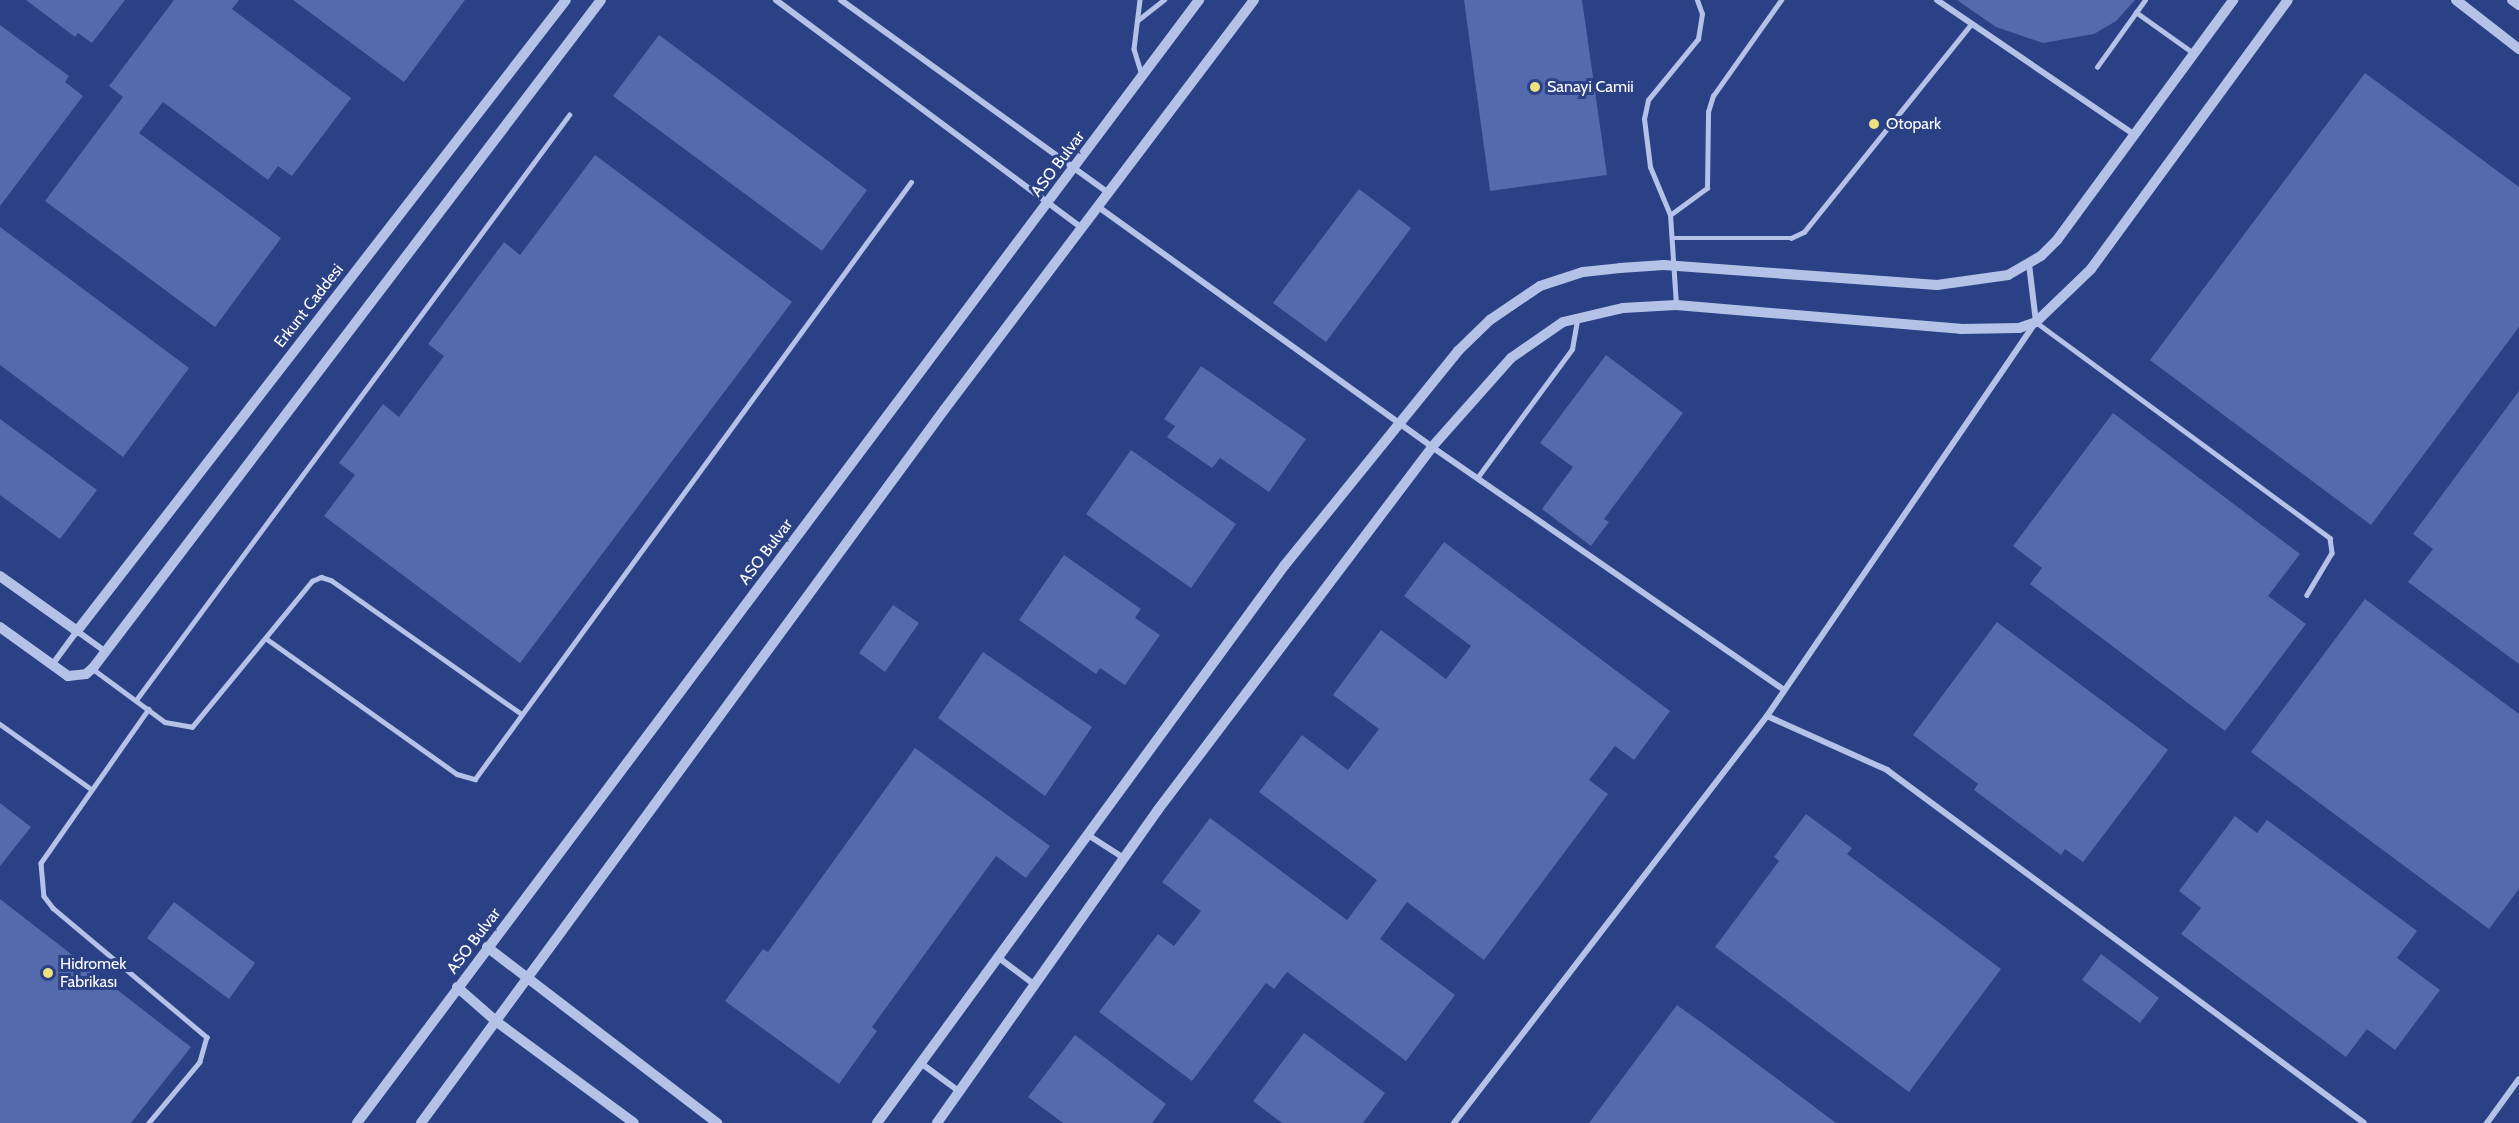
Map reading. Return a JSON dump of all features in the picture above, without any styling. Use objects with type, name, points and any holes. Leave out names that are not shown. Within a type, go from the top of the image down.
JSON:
[{"type":"street","name":"Erkunt Caddesi","points":[[77,631],[566,0]]},
{"type":"street","points":[[0,627],[68,676],[93,668],[601,0]]},
{"type":"street","points":[[776,0],[1081,227]]},
{"type":"street","points":[[841,0],[1107,192]]},
{"type":"street","name":"ASO Bulvar","points":[[357,1123],[1199,0]]},
{"type":"street","points":[[421,1123],[528,981],[1081,227],[1254,0]]},
{"type":"street","points":[[1937,0],[2135,135]]},
{"type":"street","points":[[876,1123],[922,1064],[1284,566],[1471,336],[1540,286],[1583,272],[1675,266],[1937,285],[2008,275],[2029,264],[2057,240],[2233,0]]},
{"type":"street","points":[[1454,1123],[1767,716],[1783,689],[2036,322],[2091,269],[2288,0]]},
{"type":"street","points":[[2456,0],[2519,49]]},
{"type":"street","points":[[2512,0],[2519,5]]},
{"type":"street","points":[[1097,206],[1401,422],[1432,447],[1783,689]]},
{"type":"street","points":[[2029,264],[2036,322]]},
{"type":"street","points":[[937,1123],[1124,858],[1432,447],[1511,358],[1534,339],[1577,317],[1676,305],[1960,329],[2019,328],[2036,322]]},
{"type":"street","points":[[0,576],[106,652]]},
{"type":"street","points":[[52,665],[77,631]]},
{"type":"street","points":[[1767,716],[1887,770],[2359,1115],[2364,1123]]},
{"type":"street","points":[[1088,835],[1124,858]]},
{"type":"street","points":[[487,947],[528,981],[717,1123]]},
{"type":"street","points":[[999,958],[1035,985]]},
{"type":"street","points":[[458,987],[497,1022],[634,1123]]},
{"type":"street","points":[[922,1064],[960,1093]]},
{"type":"street","points":[[2487,1123],[2519,1079]]},
{"type":"lane","points":[[1140,0],[1134,49],[1142,75]]},
{"type":"lane","points":[[1138,20],[1164,0]]},
{"type":"lane","points":[[1676,305],[1670,215],[1650,167],[1645,109],[1698,39],[1702,14],[1697,0]]},
{"type":"lane","points":[[1670,215],[1707,188],[1708,112],[1713,96],[1781,0]]},
{"type":"lane","points":[[2097,67],[2145,0]]},
{"type":"lane","points":[[2136,12],[2194,54]]},
{"type":"lane","points":[[1673,238],[1791,238],[1804,232],[1971,24]]},
{"type":"lane","points":[[136,700],[568,115]]},
{"type":"lane","points":[[267,639],[467,780],[475,779],[520,713],[911,182]]},
{"type":"lane","points":[[1477,478],[1572,349],[1577,317]]},
{"type":"lane","points":[[2036,322],[2330,538],[2332,553],[2307,595]]},
{"type":"lane","points":[[93,668],[148,709],[180,728],[192,727],[267,639],[312,581],[331,580],[520,713]]},
{"type":"lane","points":[[148,709],[45,852],[41,863],[44,896],[68,923],[207,1037],[200,1062],[149,1123]]},
{"type":"lane","points":[[0,724],[91,789]]},
{"type":"building","points":[[26,0],[125,0],[92,43],[78,33],[75,37]]},
{"type":"building","points":[[174,0],[239,0],[232,9],[351,98],[292,176],[278,166],[268,180],[163,102],[139,133],[281,238],[215,327],[45,201],[123,97],[109,86]]},
{"type":"building","points":[[293,0],[465,0],[404,82]]},
{"type":"building","name":"Sanayi Camii","points":[[1464,0],[1582,0],[1607,175],[1490,191]]},
{"type":"building","points":[[1957,0],[2135,0],[2116,21],[2094,34],[2043,43],[1996,27]]},
{"type":"building","points":[[0,25],[69,76],[65,82],[83,96],[0,206]]},
{"type":"building","points":[[659,35],[867,190],[822,251],[613,96]]},
{"type":"building","points":[[2365,73],[2519,187],[2519,327],[2371,525],[2150,360]]},
{"type":"building","points":[[595,155],[792,302],[520,663],[324,516],[355,475],[339,463],[383,404],[399,417],[444,356],[428,344],[504,242],[520,255]]},
{"type":"building","points":[[1359,189],[1411,228],[1326,342],[1273,303]]},
{"type":"building","points":[[0,227],[189,368],[123,457],[0,365]]},
{"type":"building","points":[[1606,355],[1683,413],[1604,519],[1609,522],[1591,546],[1542,509],[1573,467],[1540,443]]},
{"type":"building","points":[[1201,366],[1306,439],[1269,492],[1220,458],[1212,468],[1167,437],[1175,426],[1164,419]]},
{"type":"building","points":[[2519,391],[2519,664],[2408,582],[2433,549],[2413,534]]},
{"type":"building","points":[[2113,413],[2300,554],[2268,596],[2306,624],[2225,731],[2030,584],[2042,568],[2013,546]]},
{"type":"building","points":[[0,419],[97,490],[60,539],[0,495]]},
{"type":"building","points":[[1131,450],[1236,524],[1191,588],[1086,514]]},
{"type":"building","points":[[1444,542],[1670,711],[1634,760],[1615,746],[1589,780],[1608,794],[1484,960],[1407,902],[1380,939],[1455,995],[1406,1061],[1287,972],[1274,989],[1266,983],[1192,1081],[1099,1012],[1158,934],[1174,946],[1201,911],[1162,882],[1210,818],[1347,920],[1377,880],[1259,792],[1302,735],[1348,770],[1379,729],[1333,695],[1381,630],[1446,679],[1471,646],[1404,596]]},
{"type":"building","points":[[1064,555],[1141,609],[1135,618],[1160,635],[1125,685],[1100,668],[1096,674],[1019,620]]},
{"type":"building","points":[[2365,599],[2519,714],[2519,889],[2489,929],[2251,752]]},
{"type":"building","points":[[893,605],[919,623],[885,672],[859,653]]},
{"type":"building","points":[[1997,622],[2168,750],[2083,862],[2065,849],[2061,855],[1974,790],[1978,784],[1913,735]]},
{"type":"building","points":[[983,652],[1092,727],[1045,796],[938,718]]},
{"type":"building","points":[[915,748],[1050,846],[1026,878],[996,856],[872,1027],[877,1031],[839,1084],[725,1001],[763,949],[768,952]]},
{"type":"building","points":[[0,803],[31,827],[0,866]]},
{"type":"building","points":[[1806,814],[1852,848],[1847,854],[2001,969],[1909,1092],[1715,947],[1779,861],[1774,857]]},
{"type":"building","points":[[2235,816],[2257,833],[2267,820],[2417,931],[2397,958],[2440,990],[2395,1050],[2367,1029],[2346,1057],[2181,934],[2201,908],[2179,891]]},
{"type":"building","name":"Hidromek Fabrikası","points":[[0,899],[191,1047],[131,1123],[0,1123]]},
{"type":"building","points":[[174,902],[255,963],[229,999],[147,938]]},
{"type":"building","points":[[2101,954],[2159,998],[2140,1023],[2082,980]]},
{"type":"building","points":[[1677,1005],[1713,1031],[1836,1123],[1589,1123]]},
{"type":"building","points":[[1304,1033],[1385,1093],[1363,1123],[1282,1123],[1253,1101]]},
{"type":"building","points":[[1075,1035],[1166,1104],[1152,1123],[1063,1123],[1028,1097]]},
{"type":"place","name":"Sanayi Camii","points":[[1535,87]]},
{"type":"place","name":"Otopark","points":[[1874,124]]},
{"type":"place","name":"Hidromek Fabrikası","points":[[48,973]]}]
